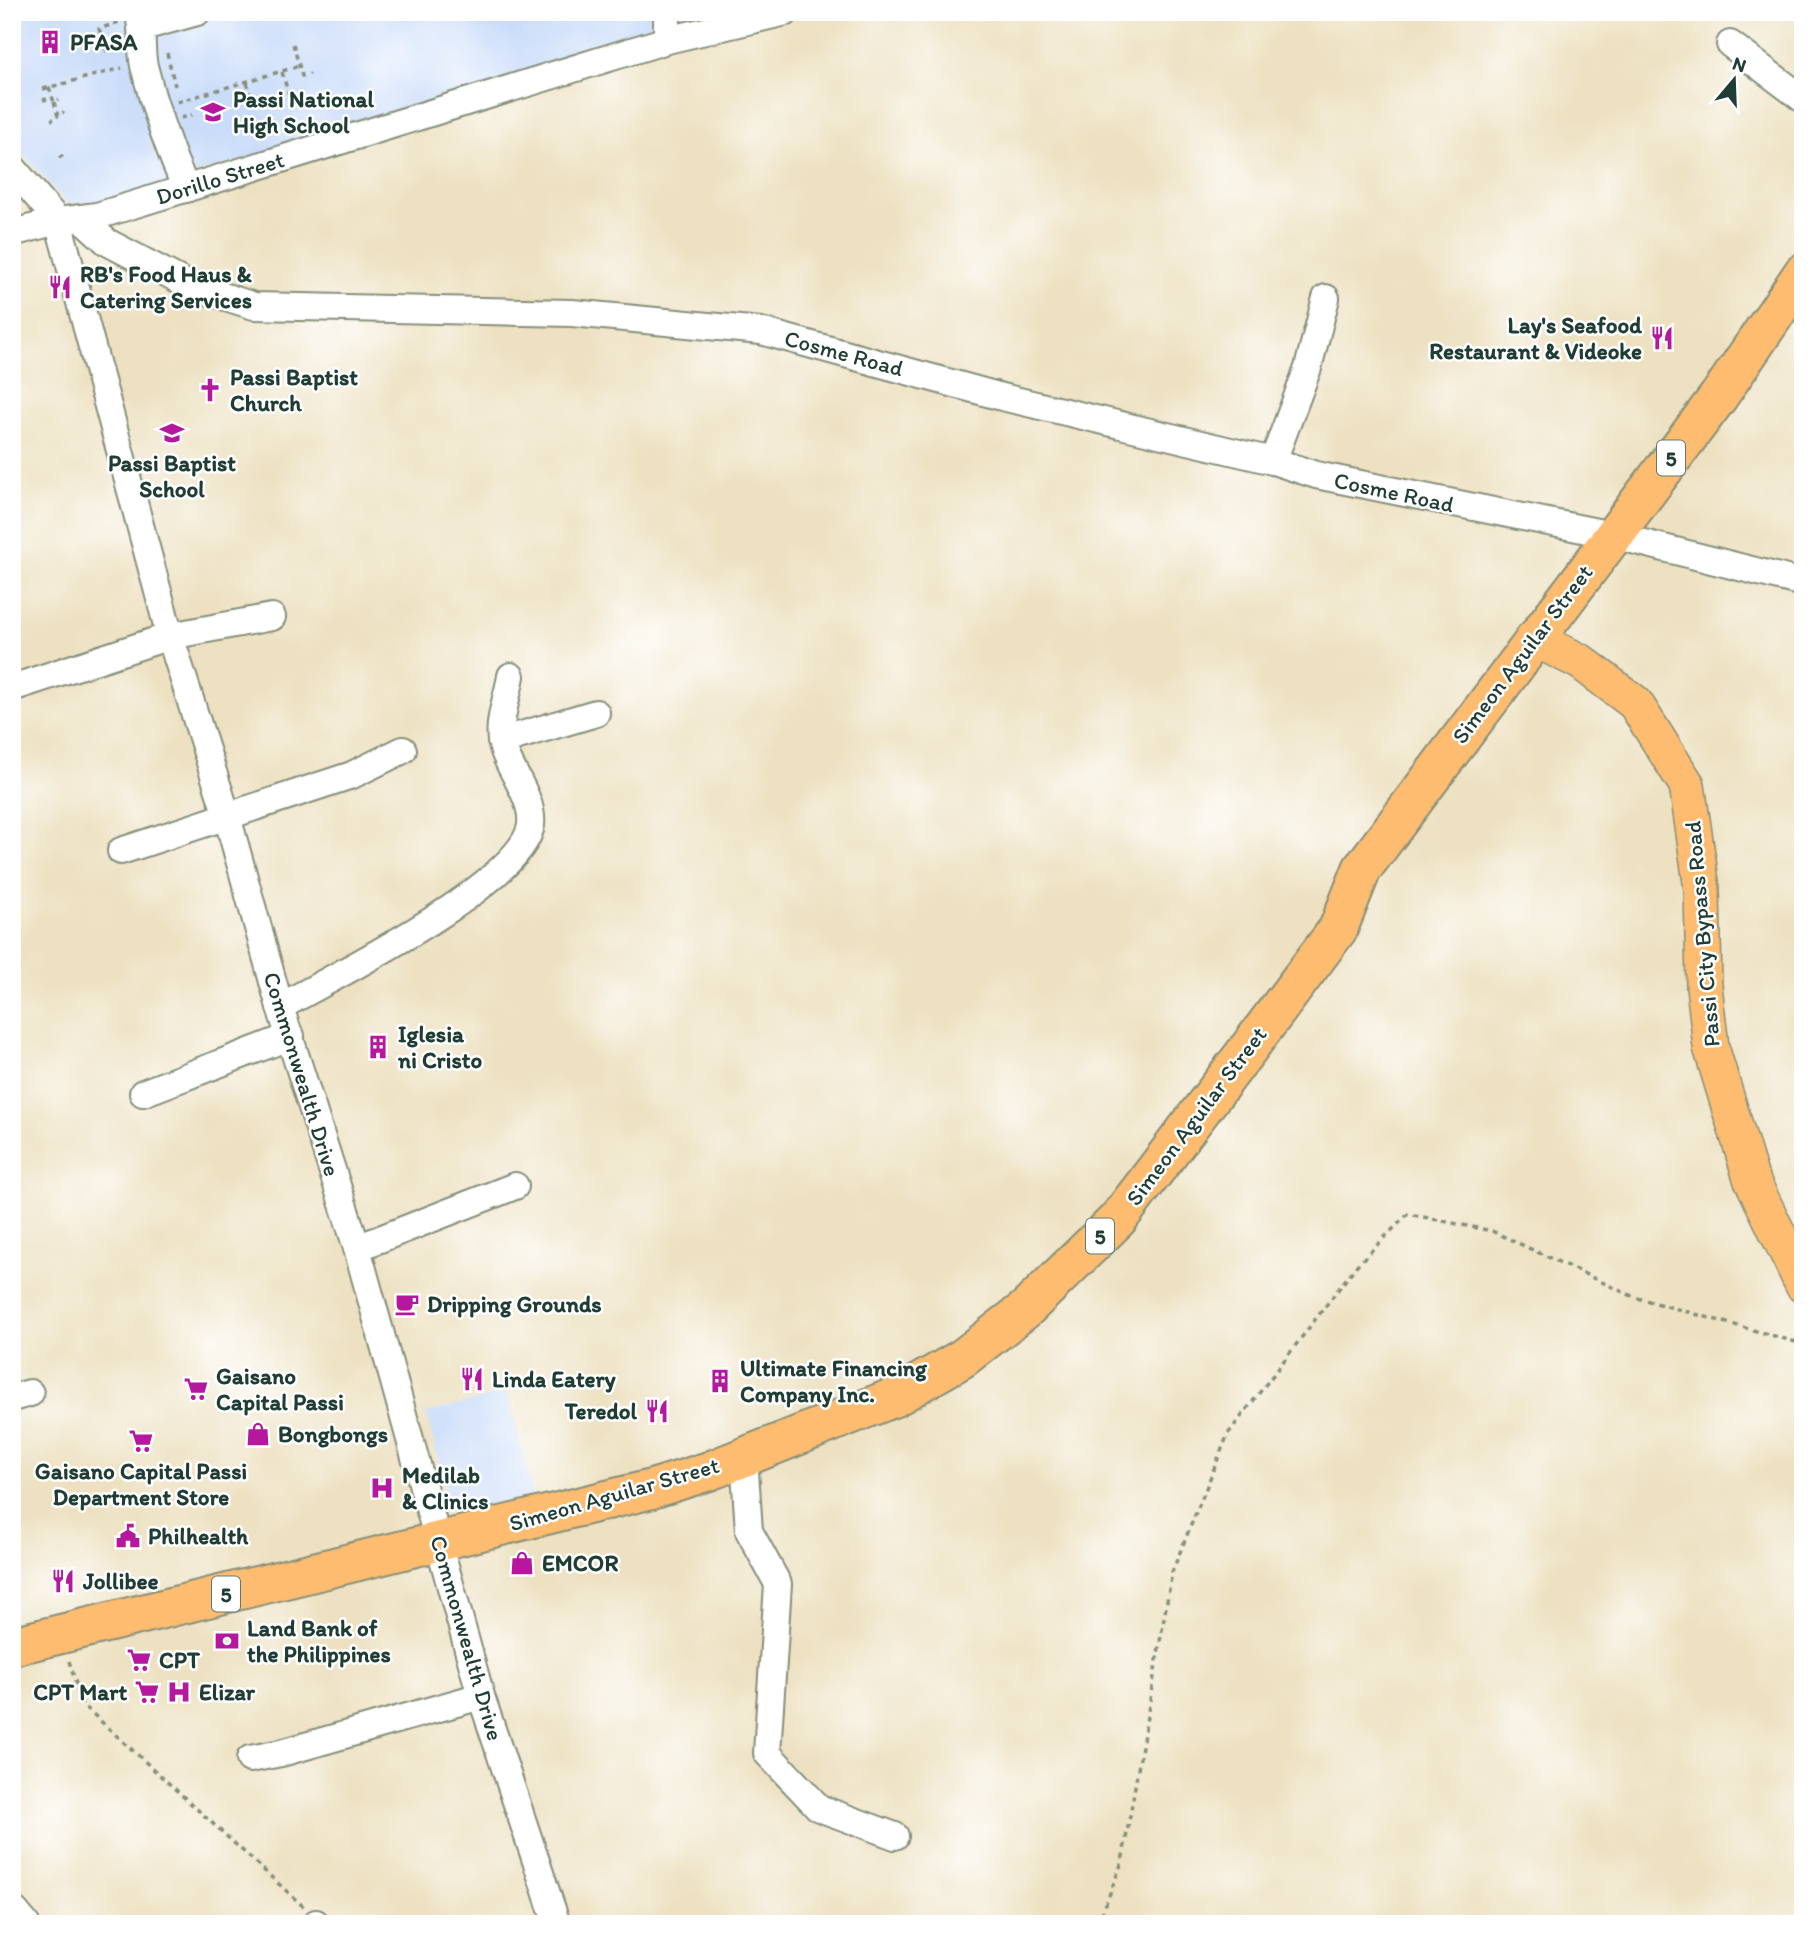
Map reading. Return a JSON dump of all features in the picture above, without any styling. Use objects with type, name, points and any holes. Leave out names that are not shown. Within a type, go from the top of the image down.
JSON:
[{"type":"highway","name":"Simeon Aguilar Street","points":[[12,1646],[652,1489],[709,1471],[895,1397],[963,1358],[1026,1309],[1118,1219],[1338,929],[1362,869],[1533,638],[1719,396],[1803,273]]},
{"type":"main road","name":"Passi City Bypass Road","points":[[1533,638],[1581,662],[1635,704],[1687,785],[1702,889],[1704,986],[1711,1047],[1751,1178],[1803,1285]]},
{"type":"street","points":[[186,189],[173,160],[168,104],[143,63],[142,20],[197,12]]},
{"type":"street","points":[[667,12],[667,40]]},
{"type":"street","name":"Dorillo Street","points":[[12,233],[186,189],[667,40],[786,12]]},
{"type":"street","points":[[1730,44],[1803,99]]},
{"type":"street","name":"Cosme Road","points":[[12,167],[70,220],[107,242],[179,279],[254,306],[572,313],[761,331],[1002,397],[1273,461],[1342,481],[1612,535],[1803,583]]},
{"type":"street","name":"Commonwealth Drive","points":[[70,220],[170,636],[227,817],[280,1007],[357,1248],[394,1390],[481,1696],[557,1924]]},
{"type":"street","points":[[1273,461],[1308,368],[1326,298]]},
{"type":"street","points":[[12,688],[170,636],[272,617]]},
{"type":"street","points":[[280,1007],[426,925],[496,875],[526,844],[531,822],[501,741],[511,677]]},
{"type":"street","points":[[501,741],[596,712]]},
{"type":"street","points":[[121,851],[352,775],[403,750]]},
{"type":"street","points":[[143,1093],[291,1036]]},
{"type":"street","points":[[357,1248],[515,1186]]},
{"type":"street","points":[[744,1456],[749,1531],[778,1584],[767,1753],[819,1808],[895,1836]]},
{"type":"street","points":[[250,1759],[281,1753],[481,1696]]},
{"type":"path","points":[[107,52],[99,29],[142,20],[168,104],[183,117],[185,126]]},
{"type":"path","points":[[293,44],[302,76],[310,74]]},
{"type":"path","points":[[43,89],[143,63]]},
{"type":"path","points":[[168,104],[299,66]]},
{"type":"path","points":[[282,72],[290,99]]},
{"type":"path","points":[[68,76],[70,82]]},
{"type":"path","points":[[247,82],[251,97]]},
{"type":"path","points":[[49,87],[57,101],[58,116],[64,112]]},
{"type":"path","points":[[183,117],[192,115]]},
{"type":"path","points":[[59,158],[66,153]]},
{"type":"path","points":[[1098,1924],[1122,1862],[1172,1573],[1228,1434],[1356,1266],[1408,1214],[1492,1231],[1633,1297],[1803,1344]]},
{"type":"path","points":[[61,1634],[82,1704],[304,1907],[316,1923]]},
{"type":"shaded area","name":"Passi National High School","points":[[12,12],[731,12],[635,35],[504,83],[73,211],[12,142]]},
{"type":"shaded area","points":[[507,1393],[535,1501],[454,1521],[426,1413]]},
{"type":"place","name":"PFASA","points":[[50,42]]},
{"type":"place","name":"Passi National High School","points":[[213,112]]},
{"type":"place","name":"RB's Food Haus & Catering Services","points":[[60,287]]},
{"type":"place","name":"Lay's Seafood Restaurant & Videoke","points":[[1662,338]]},
{"type":"place","name":"Passi Baptist Church","points":[[210,390]]},
{"type":"place","name":"Passi Baptist School","points":[[172,433]]},
{"type":"place","name":"Iglesia ni Cristo","points":[[378,1047]]},
{"type":"place","name":"Dripping Grounds","points":[[407,1304]]},
{"type":"place","name":"Linda Eatery","points":[[472,1379]]},
{"type":"place","name":"Ultimate Financing Company Inc.","points":[[720,1381]]},
{"type":"place","name":"Gaisano Capital Passi","points":[[196,1389]]},
{"type":"place","name":"Teredol","points":[[657,1411]]},
{"type":"place","name":"Bongbongs","points":[[258,1434]]},
{"type":"place","name":"Gaisano Capital Passi Department Store","points":[[141,1441]]},
{"type":"place","name":"Medilab & Clinics","points":[[382,1488]]},
{"type":"place","name":"Philhealth","points":[[128,1536]]},
{"type":"place","name":"EMCOR","points":[[522,1563]]},
{"type":"place","name":"Jollibee","points":[[63,1581]]},
{"type":"place","name":"Land Bank of the Philippines","points":[[227,1641]]},
{"type":"place","name":"CPT","points":[[139,1660]]},
{"type":"place","name":"CPT Mart","points":[[147,1692]]},
{"type":"place","name":"Elizar","points":[[179,1692]]}]
